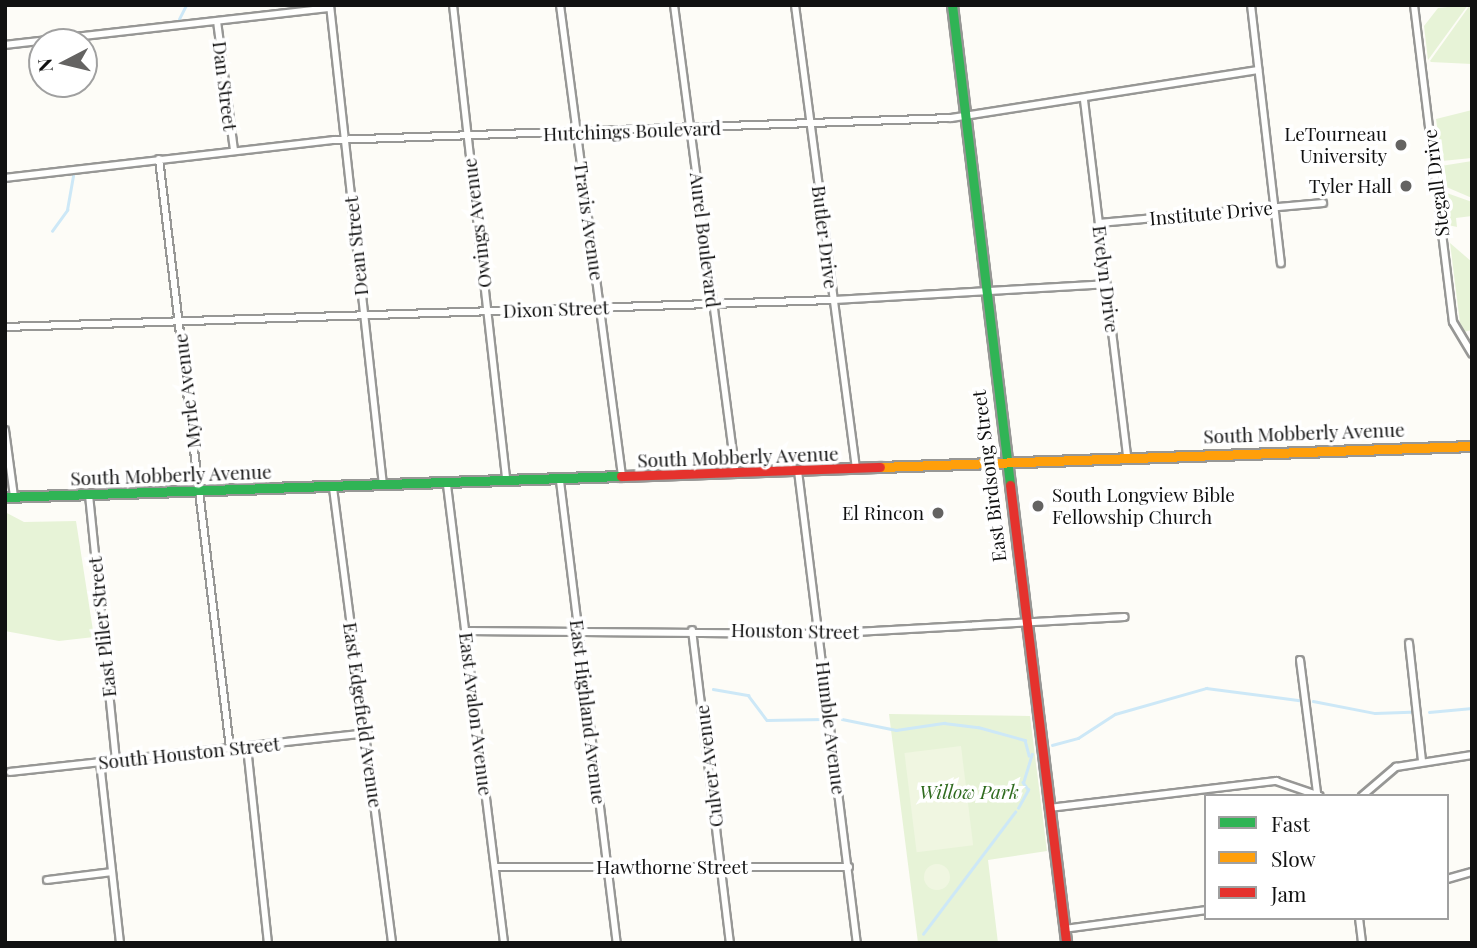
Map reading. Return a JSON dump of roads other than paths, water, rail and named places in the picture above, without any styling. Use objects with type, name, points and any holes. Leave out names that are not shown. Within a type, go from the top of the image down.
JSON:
[{"type":"main road","name":"East Birdsong Street","points":[[952,5],[969,116],[1004,463],[1066,943]]},
{"type":"main road","name":"South Mobberly Avenue","points":[[9,497],[623,479],[1127,457],[1472,446]]},
{"type":"street","name":"Owings Avenue","points":[[453,5],[506,483]]},
{"type":"street","name":"Travis Avenue","points":[[560,5],[623,479]]},
{"type":"street","name":"Aurel Boulevard","points":[[674,5],[736,474]]},
{"type":"street","name":"Butler Drive","points":[[795,5],[856,469]]},
{"type":"street","points":[[1251,5],[1281,262]]},
{"type":"street","name":"Stegall Drive","points":[[1414,5],[1453,323],[1472,354]]},
{"type":"street","points":[[5,45],[330,7]]},
{"type":"street","name":"Dean Street","points":[[330,7],[383,487]]},
{"type":"street","name":"Dan Street","points":[[217,21],[234,151]]},
{"type":"street","name":"Hutchings Boulevard","points":[[5,178],[345,139],[577,134],[969,116],[1084,100],[1258,70]]},
{"type":"street","name":"Evelyn Drive","points":[[1084,100],[1127,457]]},
{"type":"street","name":"Myrle Avenue","points":[[159,159],[230,748]]},
{"type":"street","name":"Institute Drive","points":[[1099,223],[1323,203]]},
{"type":"street","name":"Dixon Street","points":[[5,327],[834,300],[1107,284]]},
{"type":"street","points":[[5,430],[9,497]]},
{"type":"street","name":"Humble Avenue","points":[[798,471],[857,943]]},
{"type":"street","name":"East Highland Avenue","points":[[560,481],[617,943]]},
{"type":"street","name":"East Avalon Avenue","points":[[447,485],[504,943]]},
{"type":"street","name":"East Edgefield Avenue","points":[[333,488],[368,733],[392,943]]},
{"type":"street","name":"East Pliler Street","points":[[89,495],[116,760]]},
{"type":"street","name":"Houston Street","points":[[465,631],[692,630],[819,634],[1125,617]]},
{"type":"street","name":"Culver Avenue","points":[[692,630],[730,943]]},
{"type":"street","points":[[1409,643],[1422,761]]},
{"type":"street","points":[[1049,808],[1276,781],[1318,794],[1300,660]]},
{"type":"street","name":"South Houston Street","points":[[10,772],[368,733]]},
{"type":"street","points":[[247,747],[268,943]]},
{"type":"street","points":[[1364,794],[1383,774],[1422,761],[1472,755]]},
{"type":"street","points":[[100,762],[120,943]]},
{"type":"street","name":"Hawthorne Street","points":[[495,867],[849,867]]},
{"type":"street","points":[[47,880],[112,872]]},
{"type":"street","points":[[1449,878],[1472,872]]},
{"type":"street","points":[[1064,929],[1204,910]]},
{"type":"street","points":[[1359,920],[1362,943]]},
{"type":"waterway","points":[[179,19],[186,5]]},
{"type":"waterway","points":[[52,231],[67,210],[73,176]]},
{"type":"waterway","points":[[1052,745],[1078,738],[1115,714],[1206,688],[1299,700]]},
{"type":"waterway","points":[[713,689],[748,695],[767,720],[823,719]]},
{"type":"waterway","points":[[1313,701],[1375,713],[1410,712]]},
{"type":"waterway","points":[[1429,712],[1472,708]]},
{"type":"waterway","points":[[842,719],[896,730],[944,723],[978,727],[1025,740],[1029,755]]},
{"type":"waterway","points":[[1018,808],[1028,790],[1023,783],[1032,754]]},
{"type":"waterway","points":[[923,934],[1015,812]]},
{"type":"place","name":"LeTourneau University","points":[[1401,145]]},
{"type":"place","name":"Tyler Hall","points":[[1406,186]]},
{"type":"place","name":"South Longview Bible Fellowship Church","points":[[1038,506]]},
{"type":"place","name":"El Rincon","points":[[938,513]]},
{"type":"park label","name":"Willow Park","points":[[969,792]]}]
